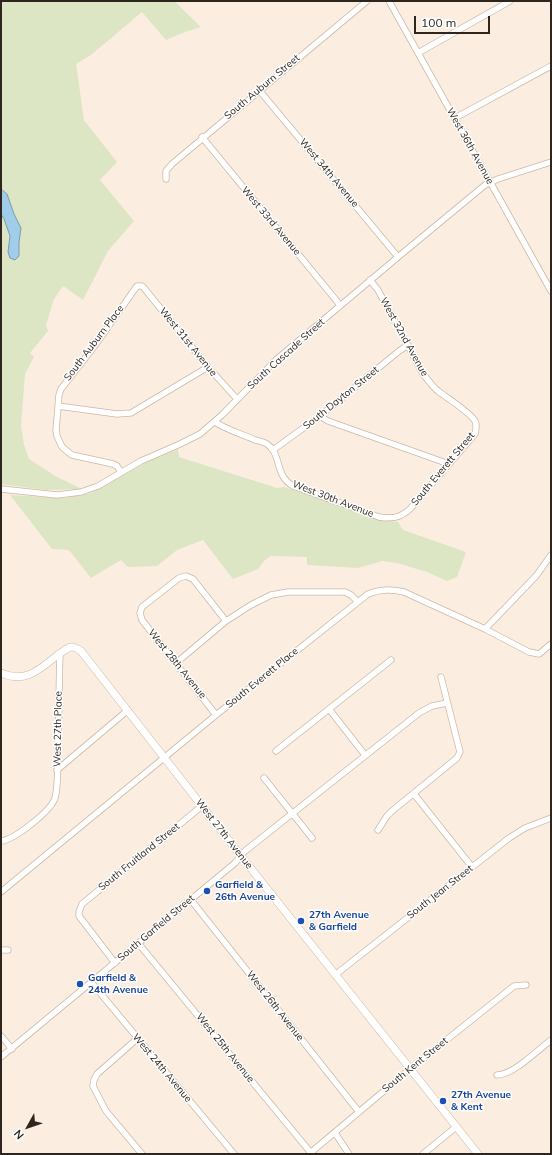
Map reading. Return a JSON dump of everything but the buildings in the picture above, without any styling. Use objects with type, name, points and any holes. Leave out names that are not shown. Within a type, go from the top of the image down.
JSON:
[{"type":"main road","name":"West 27th Avenue","points":[[60,654],[73,647],[78,649],[83,654],[335,975],[478,1154]]},
{"type":"main road","points":[[1,673],[12,677],[23,677],[42,668],[60,654]]},
{"type":"street","name":"South Auburn Street","points":[[166,179],[166,171],[169,167],[367,1]]},
{"type":"street","name":"West 36th Avenue","points":[[389,1],[551,291]]},
{"type":"street","points":[[418,53],[510,1]]},
{"type":"street","points":[[455,118],[551,66]]},
{"type":"street","name":"West 34th Avenue","points":[[259,90],[398,256]]},
{"type":"street","name":"West 33rd Avenue","points":[[202,138],[340,305]]},
{"type":"street","name":"South Cascade Street","points":[[1,489],[57,495],[73,494],[90,489],[141,461],[200,434],[215,422],[267,367],[398,256],[490,182],[551,162]]},
{"type":"street","name":"West 32nd Avenue","points":[[370,280],[378,290],[423,374],[439,391],[471,417],[476,423]]},
{"type":"street","name":"West 31st Avenue","points":[[139,286],[144,288],[208,367],[237,399]]},
{"type":"street","name":"South Auburn Place","points":[[58,406],[59,395],[64,384],[96,344],[134,288],[139,286]]},
{"type":"street","name":"South Dayton Street","points":[[273,450],[320,416],[408,345]]},
{"type":"street","points":[[121,472],[117,466],[113,464],[78,458],[67,452],[59,442],[57,436],[58,406],[117,414],[131,413],[208,367]]},
{"type":"street","points":[[320,416],[328,421],[449,464]]},
{"type":"street","points":[[215,422],[267,444],[273,450]]},
{"type":"street","name":"South Everett Street","points":[[405,514],[475,434],[476,423]]},
{"type":"street","name":"West 30th Avenue","points":[[273,450],[282,476],[293,486],[379,517],[388,519],[396,518],[405,514]]},
{"type":"street","points":[[485,630],[536,576],[551,555]]},
{"type":"street","name":"West 28th Avenue","points":[[216,714],[142,620],[140,612],[148,603],[180,578],[186,576],[193,579],[226,620]]},
{"type":"street","name":"South Everett Place","points":[[1,892],[216,714],[368,594],[382,589],[404,592],[535,654],[540,654],[551,644]]},
{"type":"street","points":[[176,662],[226,620],[251,605],[279,593],[346,592],[358,602]]},
{"type":"street","name":"West 27th Place","points":[[1,841],[10,839],[17,835],[48,809],[56,792],[60,654]]},
{"type":"street","points":[[276,751],[391,660]]},
{"type":"street","points":[[378,830],[386,816],[459,755],[460,752],[441,677]]},
{"type":"street","name":"South Garfield Street","points":[[1,1057],[191,900],[235,862],[245,850],[419,713],[432,706],[447,703]]},
{"type":"street","points":[[330,709],[365,755]]},
{"type":"street","points":[[57,770],[128,710]]},
{"type":"street","points":[[264,778],[312,838]]},
{"type":"street","points":[[414,794],[472,867]]},
{"type":"street","name":"South Fruitland Street","points":[[115,963],[79,916],[82,904],[202,806]]},
{"type":"street","name":"South Jean Street","points":[[335,975],[516,833],[551,818]]},
{"type":"street","name":"West 26th Avenue","points":[[191,900],[359,1112]]},
{"type":"street","name":"West 25th Avenue","points":[[138,943],[310,1153]]},
{"type":"street","points":[[1,950],[8,950]]},
{"type":"street","name":"West 24th Avenue","points":[[91,982],[234,1154]]},
{"type":"street","name":"South Kent Street","points":[[310,1153],[410,1069],[514,986],[526,985]]},
{"type":"street","points":[[1,1036],[12,1048]]},
{"type":"street","points":[[138,1038],[97,1074],[93,1086],[106,1111],[142,1154]]},
{"type":"street","points":[[497,1075],[511,1071],[551,1041]]},
{"type":"street","points":[[423,1154],[456,1127]]},
{"type":"street","points":[[335,1133],[349,1154]]},
{"type":"green space","points":[[174,1],[201,27],[166,40],[142,12],[91,55],[76,64],[84,120],[117,162],[100,180],[134,221],[108,251],[83,300],[63,286],[54,299],[46,325],[48,331],[30,353],[34,357],[25,374],[21,426],[24,445],[29,459],[57,477],[82,489],[46,490],[1,484],[1,2]]},
{"type":"green space","points":[[178,449],[179,457],[277,488],[284,487],[379,519],[398,522],[403,530],[466,552],[457,577],[447,581],[427,572],[397,563],[382,561],[358,568],[307,565],[307,557],[270,556],[258,569],[233,579],[203,540],[177,550],[157,566],[128,567],[121,560],[91,578],[69,550],[52,549],[10,495],[64,498],[91,493],[151,460]]},
{"type":"water","points":[[1,189],[7,194],[21,228],[19,256],[15,260],[10,258],[8,252],[10,236],[1,214]]},
{"type":"place","name":"Garfield & 26th Avenue","points":[[207,891]]},
{"type":"place","name":"27th Avenue & Garfield","points":[[301,921]]},
{"type":"place","name":"Garfield & 24th Avenue","points":[[80,984]]},
{"type":"place","name":"27th Avenue & Kent","points":[[443,1101]]}]
